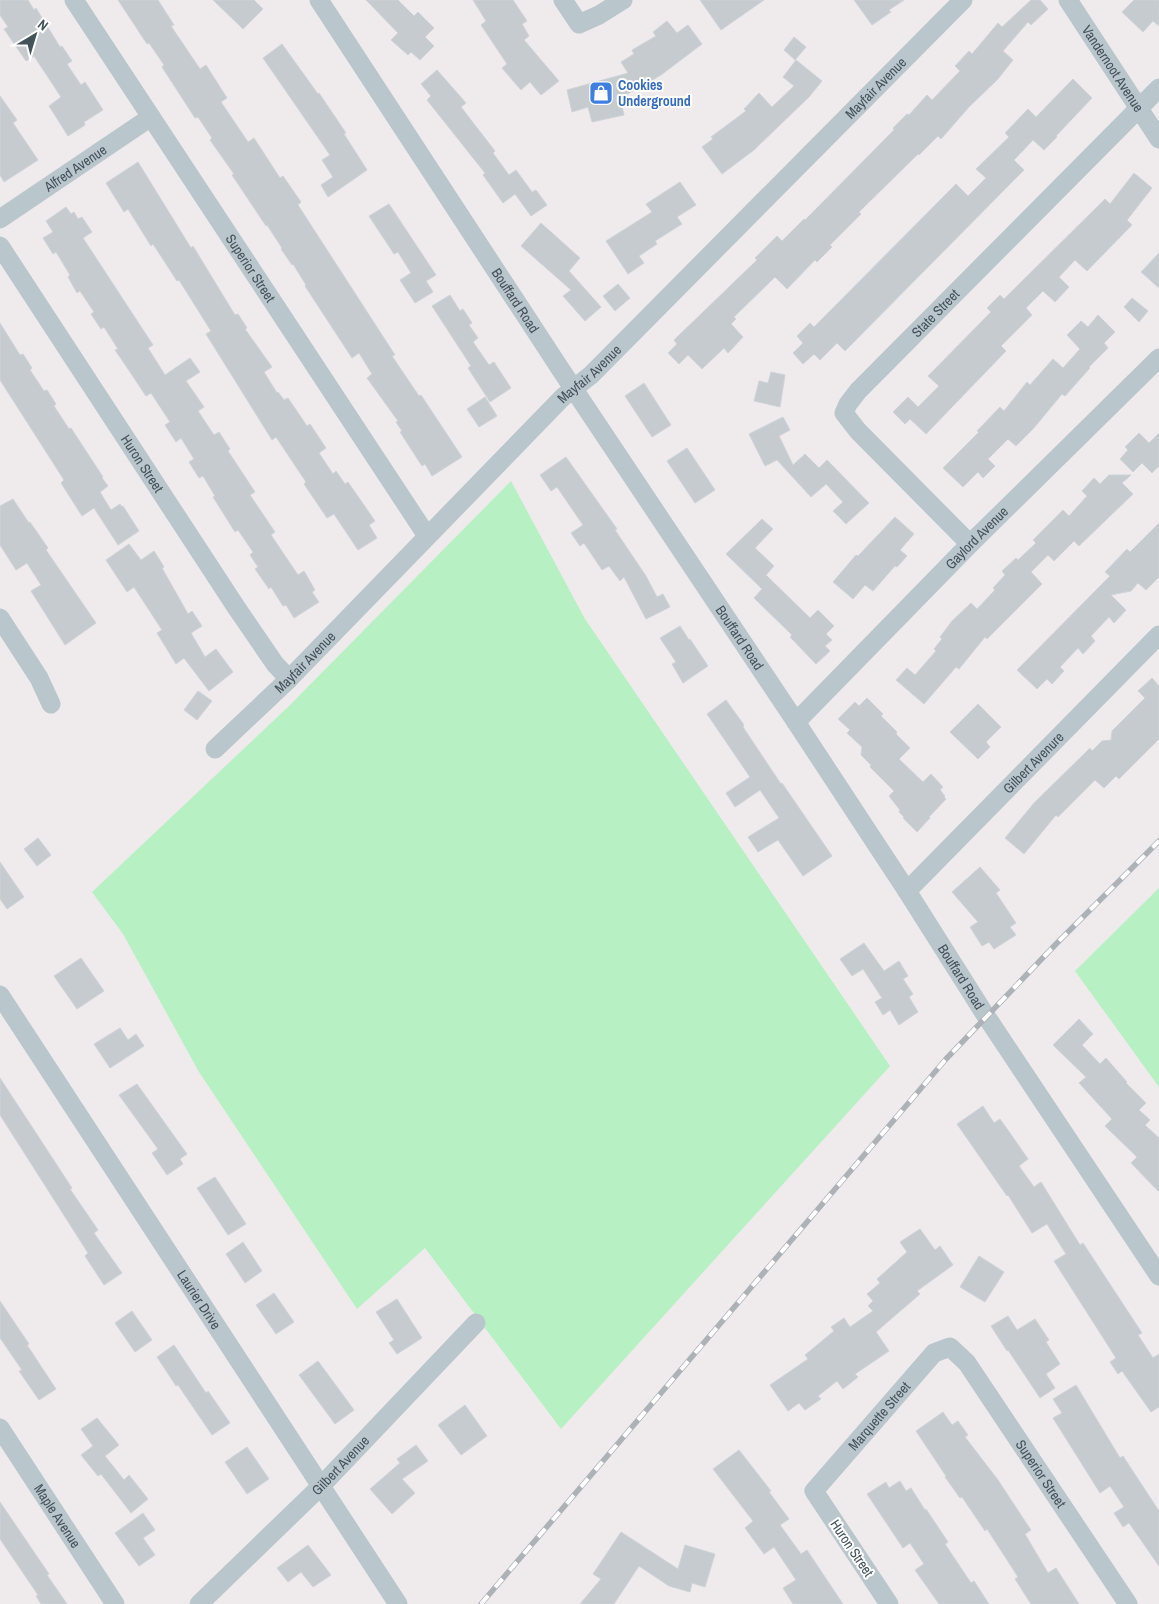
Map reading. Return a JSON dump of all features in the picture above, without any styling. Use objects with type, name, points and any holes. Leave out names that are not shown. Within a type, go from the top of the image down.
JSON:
[{"type":"street","name":"Superior Street","points":[[74,0],[427,536]]},
{"type":"street","name":"Bouffard Road","points":[[319,0],[574,389],[796,722],[986,1016],[1159,1276]]},
{"type":"street","points":[[563,0],[579,24],[599,15],[623,0]]},
{"type":"street","name":"Mayfair Avenue","points":[[215,749],[289,679],[558,401],[591,375],[963,0]]},
{"type":"street","name":"Vandernoot Avenue","points":[[1068,0],[1159,139]]},
{"type":"street","name":"State Street","points":[[970,544],[858,432],[844,413],[848,404],[865,384],[1159,88]]},
{"type":"street","name":"Alfred Avenue","points":[[0,219],[151,117]]},
{"type":"street","name":"Huron Street","points":[[0,246],[236,607],[275,664],[289,679]]},
{"type":"street","name":"Gaylord Avenue","points":[[796,722],[970,544],[1159,358]]},
{"type":"street","points":[[0,618],[39,678],[51,704]]},
{"type":"street","name":"Gilbert Avenure","points":[[907,892],[1159,635]]},
{"type":"street","name":"Laurier Drive","points":[[0,995],[398,1604]]},
{"type":"street","name":"Gilbert Avenue","points":[[199,1604],[321,1486],[476,1323]]},
{"type":"street","name":"Superior Street","points":[[950,1347],[967,1363],[1128,1604]]},
{"type":"street","name":"Marquette Street","points":[[814,1491],[934,1353],[950,1347]]},
{"type":"street","name":"Maple Avenue","points":[[0,1428],[115,1604]]},
{"type":"street","name":"Huron Street","points":[[814,1491],[889,1604]]},
{"type":"green space","points":[[511,481],[585,619],[890,1066],[561,1429],[425,1248],[357,1309],[199,1072],[123,934],[92,892],[288,707]]},
{"type":"green space","points":[[1159,888],[1159,1087],[1075,971]]},
{"type":"building","points":[[0,0],[28,0],[34,10],[36,8],[60,47],[62,46],[72,61],[67,64],[81,85],[85,82],[103,110],[84,122],[85,125],[68,136],[49,106],[61,97],[34,56],[26,61],[4,29],[8,27],[0,15]]},
{"type":"building","points":[[118,0],[158,0],[174,25],[171,26],[200,69],[206,65],[227,98],[221,102],[248,142],[254,138],[280,178],[283,176],[301,202],[298,205],[395,355],[392,356],[419,396],[421,395],[462,457],[432,476],[425,464],[422,466],[400,432],[402,431],[396,422],[398,421],[367,378],[372,374],[359,353],[352,358],[305,286],[293,264],[232,175],[234,174],[210,140],[212,138],[198,117],[195,118],[162,67],[164,65],[149,43],[147,44]]},
{"type":"building","points":[[213,0],[254,0],[263,9],[243,29]]},
{"type":"building","points":[[366,0],[398,0],[414,16],[418,12],[434,28],[425,37],[434,46],[420,60],[411,52],[408,55],[391,40],[398,33]]},
{"type":"building","points":[[473,0],[513,0],[527,21],[522,24],[529,36],[524,40],[559,81],[541,95],[530,82],[521,90],[502,68],[507,64],[481,25],[486,21]]},
{"type":"building","points":[[700,0],[764,0],[721,30]]},
{"type":"building","points":[[854,0],[904,0],[872,25]]},
{"type":"building","points":[[1031,0],[1040,0],[1048,9],[1031,25],[1028,22],[1003,51],[1013,60],[998,79],[969,107],[941,139],[938,136],[918,154],[859,212],[861,214],[830,245],[832,247],[817,262],[815,260],[787,289],[775,277],[734,317],[736,319],[731,324],[743,337],[728,353],[724,348],[702,369],[688,355],[679,364],[668,353],[677,344],[674,340],[757,260],[755,258],[777,236],[782,241],[805,220],[927,95],[932,100],[960,71],[955,66],[969,51],[972,54],[998,23],[1002,27]]},
{"type":"building","points":[[1134,0],[1159,0],[1159,26],[1153,21],[1143,32],[1122,12]]},
{"type":"building","points":[[667,21],[677,33],[688,25],[702,44],[661,75],[620,98],[624,115],[592,122],[588,107],[572,112],[567,90],[628,73],[621,62],[634,54],[632,50],[656,36],[653,32]]},
{"type":"building","points":[[794,37],[806,47],[795,60],[784,50]]},
{"type":"building","points":[[282,44],[346,133],[344,134],[367,170],[328,197],[321,185],[333,177],[322,160],[330,155],[263,58]]},
{"type":"building","points":[[796,60],[822,81],[809,97],[754,150],[722,174],[702,147],[713,139],[711,137],[746,111],[744,109],[759,93],[772,107],[794,86],[783,77]]},
{"type":"building","points":[[437,70],[466,103],[461,107],[495,151],[493,153],[509,175],[516,170],[532,192],[536,190],[547,205],[531,216],[515,194],[503,203],[483,175],[485,173],[427,100],[431,96],[421,84]]},
{"type":"building","points":[[1073,79],[1092,98],[1057,137],[1044,150],[1033,140],[1014,160],[1024,170],[845,351],[837,343],[820,360],[814,354],[803,364],[793,353],[803,343],[797,336],[810,323],[814,327],[956,184],[968,196],[986,178],[976,169],[1009,137],[1005,133],[1028,109],[1036,117]]},
{"type":"building","points":[[0,96],[17,120],[13,123],[38,160],[4,182],[0,175]]},
{"type":"building","points":[[138,162],[191,248],[193,246],[235,315],[238,314],[247,328],[245,329],[272,367],[264,372],[277,393],[284,400],[288,398],[307,426],[310,424],[326,448],[319,453],[333,474],[336,471],[345,484],[348,482],[375,521],[369,525],[377,538],[358,550],[334,514],[327,518],[276,437],[272,440],[206,334],[211,331],[179,280],[177,281],[153,244],[151,246],[128,209],[124,212],[106,183]]},
{"type":"building","points":[[1134,173],[1152,188],[1127,220],[1132,225],[1087,271],[1075,260],[1059,277],[1069,287],[1055,302],[1043,291],[1026,308],[1032,315],[1001,346],[1006,351],[926,434],[910,419],[905,424],[893,412],[908,397],[918,407],[939,386],[928,376],[991,312],[987,308],[1000,295],[1004,299],[1105,199],[1110,204]]},
{"type":"building","points":[[680,182],[696,205],[677,217],[682,224],[655,241],[657,244],[639,256],[644,263],[628,274],[606,241],[652,212],[646,204]]},
{"type":"building","points":[[389,204],[436,275],[426,281],[433,292],[415,303],[400,280],[411,273],[398,252],[394,254],[369,216]]},
{"type":"building","points":[[66,207],[71,214],[74,212],[78,219],[82,217],[92,232],[83,238],[153,345],[148,348],[165,375],[190,358],[200,372],[186,381],[204,407],[198,411],[214,435],[219,432],[230,449],[228,451],[255,492],[250,495],[275,532],[271,535],[298,575],[304,571],[315,590],[312,592],[319,602],[294,618],[286,605],[283,606],[271,587],[269,589],[255,569],[258,567],[250,555],[253,552],[238,530],[235,532],[213,497],[215,496],[203,476],[199,478],[189,462],[194,459],[181,438],[176,442],[165,425],[170,422],[151,393],[146,396],[115,350],[118,349],[104,327],[101,329],[91,314],[94,312],[80,291],[77,293],[68,277],[70,275],[56,252],[53,254],[43,238],[53,232],[46,221]]},
{"type":"building","points":[[541,223],[580,258],[569,271],[601,307],[585,321],[563,296],[571,290],[521,246]]},
{"type":"building","points":[[1159,253],[1159,288],[1141,272]]},
{"type":"building","points":[[618,284],[630,298],[615,311],[603,296]]},
{"type":"building","points":[[450,295],[460,311],[463,309],[472,323],[469,325],[478,338],[473,342],[489,365],[494,362],[511,388],[490,402],[468,368],[471,366],[432,306]]},
{"type":"building","points":[[1132,298],[1148,311],[1139,322],[1124,307]]},
{"type":"building","points":[[1098,315],[1115,332],[1104,343],[1108,348],[1065,396],[1062,394],[1016,446],[1008,439],[988,459],[995,466],[983,478],[978,472],[963,487],[943,468],[979,432],[977,431],[1000,407],[1004,411],[1027,382],[1030,385],[1053,359],[1063,368],[1080,349],[1067,335],[1081,321],[1088,327]]},
{"type":"building","points":[[0,323],[20,355],[23,354],[32,368],[30,370],[44,391],[47,390],[56,404],[54,406],[103,477],[108,486],[100,492],[111,510],[120,504],[123,506],[139,531],[118,545],[94,508],[82,516],[61,483],[64,480],[0,380]]},
{"type":"building","points":[[771,372],[785,375],[780,407],[754,401],[759,381],[768,383]]},
{"type":"building","points":[[644,383],[671,425],[652,437],[625,396]]},
{"type":"building","points":[[485,397],[497,416],[479,427],[467,409]]},
{"type":"building","points":[[783,417],[790,430],[779,436],[793,465],[805,454],[819,468],[827,460],[869,503],[846,524],[833,511],[843,502],[826,484],[811,497],[777,460],[765,466],[749,434]]},
{"type":"building","points":[[1139,433],[1149,443],[1159,433],[1159,466],[1152,473],[1142,463],[1133,472],[1120,459],[1128,450],[1125,447]]},
{"type":"building","points":[[687,448],[715,490],[695,503],[667,461]]},
{"type":"building","points":[[566,457],[617,529],[615,530],[646,576],[657,597],[663,594],[670,607],[646,619],[624,577],[620,581],[609,566],[602,570],[584,543],[580,546],[571,533],[583,525],[557,487],[551,491],[540,475]]},
{"type":"building","points":[[1109,475],[1131,475],[1122,483],[1133,494],[1079,546],[1074,541],[1054,561],[1048,555],[1031,572],[1042,584],[987,639],[985,637],[959,669],[956,667],[924,704],[896,680],[907,668],[915,675],[936,651],[934,649],[942,639],[940,637],[952,621],[971,603],[977,609],[995,590],[993,588],[1005,575],[1002,571],[1016,558],[1018,560],[1036,543],[1033,540],[1063,510],[1069,516],[1087,496],[1082,491],[1094,478],[1100,484]]},
{"type":"building","points":[[13,499],[48,548],[46,550],[96,623],[65,645],[31,591],[41,585],[27,563],[16,570],[0,545],[0,506]]},
{"type":"building","points":[[895,517],[914,534],[900,550],[907,556],[897,567],[895,566],[873,591],[865,585],[853,599],[833,582],[856,555],[858,556]]},
{"type":"building","points":[[762,519],[773,529],[755,548],[774,566],[766,575],[810,618],[818,610],[834,626],[826,634],[832,640],[825,646],[830,651],[816,664],[790,637],[792,635],[754,598],[762,589],[726,554]]},
{"type":"building","points":[[1159,523],[1159,577],[1146,590],[1138,583],[1131,591],[1111,595],[1126,610],[1114,623],[1109,617],[1091,636],[1095,641],[1083,654],[1078,648],[1060,667],[1064,671],[1052,684],[1047,679],[1037,689],[1017,670],[1110,576],[1105,572],[1127,549],[1130,552]]},
{"type":"building","points":[[129,544],[141,560],[154,551],[188,614],[192,611],[202,626],[191,633],[205,657],[216,649],[233,672],[209,691],[184,658],[176,664],[157,633],[162,630],[134,587],[127,592],[106,560]]},
{"type":"building","points":[[680,626],[708,666],[683,683],[672,664],[676,662],[660,638]]},
{"type":"building","points":[[1152,678],[1159,686],[1159,739],[1119,779],[1116,776],[1104,788],[1095,780],[1058,817],[1056,815],[1024,854],[1005,838],[1034,803],[1090,748],[1092,751],[1102,741],[1111,740],[1112,731],[1145,698],[1138,691]]},
{"type":"building","points":[[198,691],[212,701],[197,720],[184,710]]},
{"type":"building","points":[[867,698],[883,714],[881,716],[910,748],[899,759],[923,782],[931,774],[943,787],[940,790],[946,799],[917,832],[903,818],[899,812],[900,810],[889,796],[894,791],[870,767],[871,765],[861,755],[862,747],[847,733],[850,730],[838,719],[855,702],[859,706]]},
{"type":"building","points":[[726,700],[781,784],[832,856],[803,876],[778,840],[758,852],[748,837],[779,818],[760,790],[735,807],[726,793],[750,777],[707,714]]},
{"type":"building","points":[[978,704],[1001,727],[986,742],[990,747],[978,759],[950,732]]},
{"type":"building","points":[[38,838],[51,855],[37,866],[24,849]]},
{"type":"building","points":[[0,862],[24,897],[7,909],[0,899]]},
{"type":"building","points":[[980,867],[1000,890],[996,893],[1016,923],[1010,927],[1016,935],[994,949],[989,942],[982,946],[970,927],[978,922],[952,892]]},
{"type":"building","points":[[864,943],[884,971],[899,961],[908,976],[903,979],[913,994],[909,997],[918,1012],[899,1025],[890,1010],[883,1015],[875,1002],[882,998],[863,969],[852,976],[840,959]]},
{"type":"building","points":[[81,958],[104,991],[77,1009],[54,976]]},
{"type":"building","points":[[1079,1019],[1093,1034],[1082,1045],[1100,1064],[1106,1058],[1126,1083],[1146,1103],[1139,1110],[1150,1120],[1145,1125],[1159,1138],[1159,1192],[1131,1163],[1137,1157],[1105,1126],[1112,1119],[1079,1083],[1086,1077],[1053,1045]]},
{"type":"building","points":[[120,1028],[128,1040],[136,1034],[144,1046],[110,1068],[94,1044]]},
{"type":"building","points":[[0,1078],[72,1188],[70,1189],[98,1230],[94,1233],[122,1273],[104,1285],[85,1256],[88,1253],[0,1115]]},
{"type":"building","points":[[137,1084],[187,1154],[180,1159],[183,1164],[167,1175],[152,1153],[158,1149],[119,1095]]},
{"type":"building","points":[[983,1106],[994,1123],[1000,1119],[1028,1159],[1019,1166],[1034,1187],[1041,1182],[1080,1245],[1083,1243],[1142,1333],[1138,1335],[1153,1358],[1159,1354],[1159,1407],[1151,1412],[1122,1371],[1118,1374],[1110,1362],[1116,1358],[1054,1261],[1066,1254],[1047,1224],[1032,1233],[1008,1195],[957,1124]]},
{"type":"building","points":[[215,1177],[246,1224],[228,1235],[197,1188]]},
{"type":"building","points":[[920,1229],[935,1250],[940,1246],[953,1265],[917,1291],[920,1294],[876,1332],[889,1351],[855,1374],[858,1377],[843,1389],[837,1381],[818,1396],[821,1399],[805,1410],[799,1403],[788,1411],[770,1385],[808,1359],[805,1355],[834,1331],[831,1327],[844,1318],[850,1327],[873,1311],[868,1306],[873,1301],[867,1294],[880,1283],[877,1279],[907,1252],[900,1242]]},
{"type":"building","points":[[243,1242],[262,1271],[245,1283],[226,1254]]},
{"type":"building","points":[[979,1256],[1004,1272],[985,1302],[960,1287]]},
{"type":"building","points":[[274,1293],[294,1322],[276,1334],[256,1305]]},
{"type":"building","points":[[397,1299],[422,1338],[397,1354],[389,1343],[394,1340],[376,1312]]},
{"type":"building","points":[[0,1301],[56,1389],[39,1400],[19,1371],[22,1370],[0,1338]]},
{"type":"building","points":[[132,1311],[152,1340],[135,1352],[115,1323]]},
{"type":"building","points":[[1008,1316],[1017,1330],[1035,1319],[1049,1340],[1046,1342],[1060,1364],[1046,1374],[1055,1388],[1040,1398],[991,1326]]},
{"type":"building","points":[[174,1345],[206,1393],[208,1391],[230,1423],[212,1435],[157,1357]]},
{"type":"building","points":[[318,1361],[354,1410],[335,1424],[299,1375]]},
{"type":"building","points":[[1076,1385],[1120,1458],[1123,1456],[1159,1511],[1159,1566],[1129,1523],[1123,1527],[1114,1513],[1124,1507],[1110,1486],[1100,1493],[1053,1418],[1062,1413],[1053,1399]]},
{"type":"building","points":[[465,1405],[487,1436],[461,1455],[438,1425]]},
{"type":"building","points":[[943,1412],[952,1425],[958,1421],[968,1435],[965,1437],[998,1480],[1031,1530],[1025,1534],[1048,1573],[1056,1568],[1079,1604],[1031,1604],[1015,1579],[1018,1577],[987,1529],[985,1531],[962,1497],[960,1498],[916,1431]]},
{"type":"building","points":[[97,1418],[119,1445],[105,1456],[124,1480],[129,1475],[148,1499],[131,1513],[101,1474],[98,1476],[81,1455],[93,1446],[81,1429]]},
{"type":"building","points":[[416,1445],[428,1461],[402,1479],[415,1493],[392,1514],[370,1489],[400,1463],[397,1459]]},
{"type":"building","points":[[247,1447],[269,1479],[247,1494],[225,1462]]},
{"type":"building","points":[[739,1450],[771,1491],[769,1492],[789,1519],[780,1525],[801,1554],[807,1550],[843,1604],[793,1604],[783,1588],[796,1580],[774,1547],[764,1554],[745,1528],[753,1521],[713,1469]]},
{"type":"building","points":[[900,1481],[906,1491],[911,1488],[948,1542],[945,1544],[971,1583],[974,1581],[989,1604],[939,1604],[915,1570],[924,1564],[910,1543],[903,1548],[867,1494],[886,1482],[889,1488]]},
{"type":"building","points":[[0,1502],[67,1604],[41,1604],[36,1596],[38,1595],[0,1539]]},
{"type":"building","points":[[143,1513],[155,1530],[143,1538],[155,1555],[139,1566],[115,1533]]},
{"type":"building","points":[[621,1532],[678,1569],[685,1545],[715,1554],[705,1587],[692,1583],[690,1592],[669,1586],[639,1566],[614,1604],[580,1604],[601,1579],[593,1574]]},
{"type":"building","points":[[308,1545],[331,1575],[313,1587],[301,1572],[288,1582],[277,1568]]},
{"type":"railway","points":[[481,1604],[946,1059],[1057,943],[1159,841]]},
{"type":"place","name":"Cookies Underground","points":[[601,93]]}]
